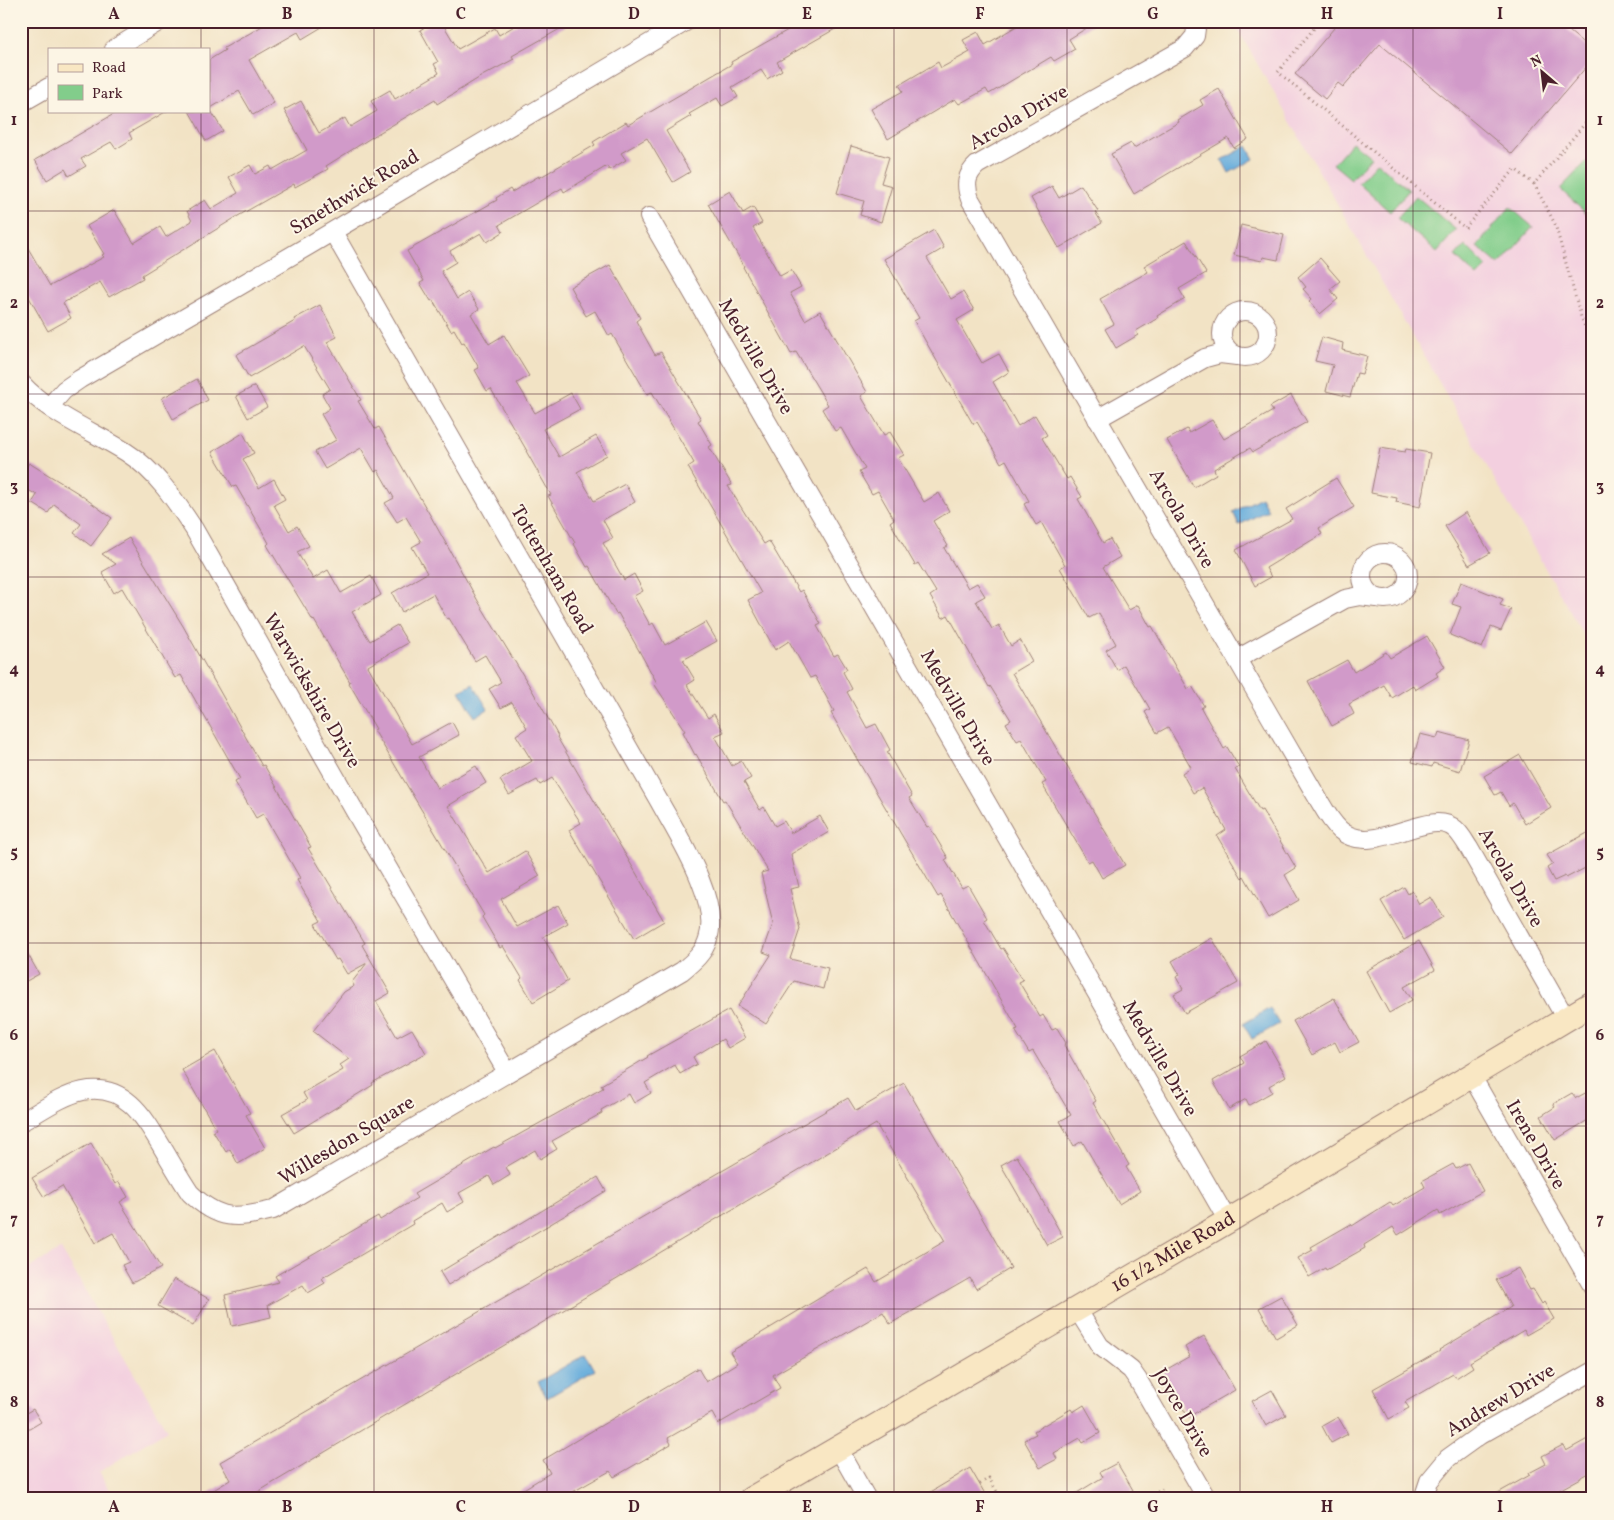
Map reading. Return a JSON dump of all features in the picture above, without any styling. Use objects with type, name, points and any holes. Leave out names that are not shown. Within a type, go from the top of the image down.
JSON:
[{"type":"street","points":[[116,48],[160,21]]},
{"type":"street","name":"Smethwick Road","points":[[49,407],[64,390],[80,379],[333,232],[687,21]]},
{"type":"street","name":"Arcola Drive","points":[[1196,21],[1194,36],[1185,48],[1179,52],[977,165],[966,180],[970,199],[1330,818],[1341,831],[1351,836],[1374,839],[1431,823],[1444,823],[1454,828],[1469,848],[1566,1019]]},
{"type":"street","points":[[21,103],[48,88]]},
{"type":"street","name":"Medville Drive","points":[[649,217],[1228,1221]]},
{"type":"street","name":"Tottenham Road","points":[[333,232],[659,801],[703,887],[709,904],[709,938]]},
{"type":"street","points":[[1098,419],[1205,358],[1220,354],[1245,357],[1259,353],[1268,340],[1266,325],[1256,314],[1249,312],[1242,312],[1229,318],[1215,346],[1205,358]]},
{"type":"street","points":[[1222,332],[1226,346],[1237,356]]},
{"type":"street","name":"Warwickshire Drive","points":[[21,383],[28,391],[49,407],[128,453],[156,476],[174,499],[194,529],[356,814],[507,1072]]},
{"type":"street","points":[[1238,660],[1345,599],[1355,588],[1368,560],[1374,556],[1381,553],[1389,553],[1403,561],[1408,575],[1407,583],[1403,590],[1391,599],[1360,596],[1345,599]]},
{"type":"street","points":[[1362,573],[1365,588],[1376,598]]},
{"type":"street","name":"Willesdon Square","points":[[21,1122],[63,1098],[83,1091],[98,1090],[110,1092],[124,1099],[144,1117],[190,1193],[210,1211],[226,1216],[248,1216],[273,1210],[682,971],[694,962],[709,938]]},
{"type":"street","name":"16 1/2 Mile Road","points":[[752,1499],[1228,1221],[1593,1003]]},
{"type":"street","name":"Irene Drive","points":[[1471,1075],[1593,1287]]},
{"type":"street","name":"Joyce Drive","points":[[1077,1309],[1100,1346],[1131,1370],[1138,1380],[1207,1499]]},
{"type":"street","name":"Andrew Drive","points":[[1423,1499],[1429,1481],[1448,1458],[1480,1435],[1593,1371]]},
{"type":"street","points":[[838,1448],[868,1499]]},
{"type":"path","points":[[1320,21],[1278,72],[1465,228],[1515,169],[1534,184],[1555,224],[1581,317],[1593,346]]},
{"type":"path","points":[[1574,22],[1593,37]]},
{"type":"path","points":[[1534,184],[1593,114]]},
{"type":"path","points":[[980,1484],[989,1478],[999,1498]]},
{"type":"path","points":[[1144,1499],[1162,1488]]},
{"type":"path","points":[[1128,1494],[1131,1499]]},
{"type":"path","points":[[923,1499],[930,1495]]},
{"type":"shaded area","points":[[1233,21],[1593,21],[1593,652]]},
{"type":"shaded area","points":[[61,1249],[167,1430],[99,1472],[114,1499],[21,1499],[21,1273]]},
{"type":"green space","points":[[1352,142],[1371,157],[1351,179],[1333,164]]},
{"type":"green space","points":[[1593,155],[1593,220],[1560,189]]},
{"type":"green space","points":[[1377,162],[1409,190],[1390,212],[1358,183]]},
{"type":"green space","points":[[1416,196],[1456,230],[1437,252],[1397,218]]},
{"type":"green space","points":[[1510,207],[1533,227],[1499,265],[1477,246]]},
{"type":"green space","points":[[1465,245],[1487,267],[1477,277],[1455,256]]},
{"type":"water","points":[[1247,146],[1254,159],[1229,173],[1222,160]]},
{"type":"water","points":[[1261,497],[1268,510],[1239,525],[1233,512]]},
{"type":"water","points":[[473,684],[488,709],[475,717],[460,691]]},
{"type":"water","points":[[1270,1008],[1279,1024],[1252,1039],[1243,1024]]},
{"type":"water","points":[[586,1354],[595,1370],[547,1398],[538,1382]]},
{"type":"building","points":[[271,21],[332,21],[302,39],[298,32],[249,60],[274,103],[253,115],[239,91],[210,108],[210,59],[225,50],[224,48]]},
{"type":"building","points":[[435,21],[441,21],[458,49],[495,28],[499,35],[523,21],[574,21],[512,56],[514,59],[437,104],[435,100],[377,134],[326,166],[328,169],[295,187],[294,184],[238,216],[142,275],[143,278],[109,297],[100,282],[63,303],[71,318],[48,331],[21,283],[21,236],[50,286],[104,257],[87,226],[114,210],[134,243],[160,227],[166,237],[192,221],[187,211],[205,200],[211,209],[238,193],[229,177],[250,165],[255,174],[270,166],[272,170],[307,150],[284,110],[301,101],[319,133],[345,118],[350,127],[377,111],[371,101],[390,90],[395,99],[439,73],[434,64],[438,62],[420,30]]},
{"type":"building","points":[[804,21],[849,21],[777,62],[782,70],[767,79],[761,70],[732,87],[738,97],[722,106],[717,98],[689,114],[691,116],[666,131],[690,172],[673,182],[647,138],[621,153],[626,160],[609,170],[607,166],[564,192],[562,188],[499,225],[503,232],[487,242],[481,233],[450,251],[456,262],[441,271],[457,299],[468,292],[479,309],[471,314],[489,344],[504,335],[529,376],[517,383],[535,413],[571,393],[580,409],[543,429],[559,457],[596,436],[607,455],[577,472],[594,501],[625,484],[635,502],[603,520],[613,538],[603,543],[624,580],[634,574],[643,591],[634,596],[650,625],[653,623],[665,645],[706,622],[717,641],[683,660],[695,680],[687,685],[708,718],[714,714],[724,732],[715,736],[732,766],[741,761],[751,778],[744,782],[760,810],[764,807],[775,826],[784,821],[791,833],[820,816],[829,832],[791,854],[799,887],[790,889],[800,929],[790,959],[828,968],[823,989],[794,981],[766,1024],[738,1006],[771,955],[763,952],[773,924],[761,873],[768,871],[695,755],[683,732],[685,731],[655,685],[657,683],[618,613],[616,614],[589,566],[587,567],[574,544],[548,496],[551,495],[527,451],[491,389],[487,391],[475,370],[479,368],[464,342],[462,343],[454,329],[451,331],[433,300],[431,301],[420,283],[424,281],[407,251],[497,200],[496,198],[510,189],[512,192],[539,176],[539,178],[595,145],[593,142],[626,122],[628,125],[732,64],[731,62]]},
{"type":"building","points":[[1025,21],[1098,21],[1069,39],[1075,49],[1054,61],[1051,57],[989,94],[986,89],[959,104],[955,99],[888,139],[871,109],[903,91],[899,85],[938,62],[941,68],[970,52],[963,40],[978,32],[985,45]]},
{"type":"building","points":[[1340,21],[1557,21],[1593,51],[1593,59],[1512,154],[1380,44],[1343,87],[1338,83],[1325,99],[1295,74]]},
{"type":"building","points":[[1219,89],[1248,139],[1234,148],[1228,138],[1134,194],[1111,154],[1131,143],[1134,148],[1179,122],[1178,120],[1203,105],[1200,100]]},
{"type":"building","points":[[211,111],[223,131],[206,141],[190,112]]},
{"type":"building","points":[[117,112],[165,112],[129,133],[132,139],[116,149],[111,142],[81,159],[86,166],[69,176],[65,169],[47,180],[35,160]]},
{"type":"building","points":[[851,146],[889,157],[881,183],[892,186],[881,222],[860,215],[864,201],[837,193]]},
{"type":"building","points":[[1081,185],[1098,211],[1095,212],[1102,223],[1059,248],[1031,198],[1052,186],[1059,198]]},
{"type":"building","points":[[730,191],[743,213],[753,207],[762,223],[753,228],[780,276],[791,270],[801,287],[790,293],[805,320],[820,311],[867,392],[861,396],[884,435],[890,432],[904,455],[898,458],[924,502],[939,493],[949,511],[933,521],[948,546],[944,548],[968,588],[977,583],[985,596],[976,601],[992,629],[999,625],[1011,646],[1020,640],[1032,661],[1012,673],[1125,865],[1102,878],[1092,860],[1088,862],[1042,784],[1046,782],[1021,739],[1017,741],[1006,723],[1011,720],[989,687],[948,615],[943,618],[930,596],[936,592],[918,563],[915,565],[890,522],[894,519],[878,491],[872,494],[859,472],[865,469],[841,428],[835,431],[822,409],[828,405],[796,352],[791,354],[708,204]]},
{"type":"building","points":[[1241,225],[1284,235],[1278,260],[1263,257],[1262,261],[1234,255]]},
{"type":"building","points":[[934,230],[944,248],[927,258],[951,299],[963,292],[974,310],[957,320],[982,363],[999,354],[1009,372],[993,382],[1018,426],[1035,415],[1047,435],[1042,438],[1067,479],[1070,477],[1082,497],[1078,499],[1103,543],[1110,539],[1120,557],[1103,567],[1129,610],[1138,605],[1188,689],[1192,686],[1204,706],[1201,708],[1224,749],[1227,747],[1239,767],[1235,769],[1296,868],[1285,875],[1299,900],[1268,918],[1244,876],[1242,878],[1217,836],[1226,830],[1202,788],[1193,793],[1182,773],[1191,767],[1168,727],[1157,733],[1145,712],[1150,709],[1124,665],[1117,670],[1106,650],[1116,644],[1099,613],[1089,618],[1060,568],[1065,565],[1041,522],[1036,525],[1024,504],[1029,501],[1006,460],[1001,463],[977,422],[973,424],[914,321],[919,318],[884,259]]},
{"type":"building","points":[[1186,241],[1206,273],[1179,289],[1185,299],[1157,316],[1158,318],[1136,331],[1138,335],[1116,348],[1105,329],[1114,324],[1100,299],[1148,272],[1144,266]]},
{"type":"building","points":[[1320,258],[1340,281],[1330,289],[1338,299],[1320,314],[1309,301],[1312,299],[1303,289],[1306,287],[1298,277]]},
{"type":"building","points":[[610,265],[640,318],[636,321],[655,355],[661,352],[701,419],[698,421],[712,445],[709,447],[732,485],[728,486],[764,544],[769,541],[799,592],[802,590],[821,624],[817,626],[834,656],[838,654],[847,669],[843,672],[852,689],[847,692],[867,728],[876,724],[890,750],[887,752],[912,796],[909,798],[927,827],[929,826],[948,858],[945,860],[962,888],[968,885],[987,918],[984,920],[1001,949],[1003,948],[1023,980],[1019,982],[1040,1017],[1043,1015],[1052,1030],[1057,1028],[1066,1043],[1064,1045],[1096,1101],[1093,1103],[1129,1165],[1126,1167],[1140,1191],[1119,1204],[1082,1141],[1074,1146],[1060,1121],[1071,1115],[1033,1051],[1029,1053],[1015,1030],[1018,1029],[941,895],[938,897],[861,766],[831,713],[834,711],[815,676],[810,678],[789,641],[775,650],[748,600],[761,593],[688,467],[694,463],[652,392],[647,394],[612,334],[609,336],[595,311],[586,316],[570,287]]},
{"type":"building","points":[[320,305],[337,337],[327,342],[361,400],[358,401],[375,429],[379,427],[664,921],[634,939],[569,830],[581,823],[552,778],[540,785],[537,780],[509,795],[500,780],[532,761],[516,735],[527,728],[512,702],[501,708],[489,689],[501,682],[485,655],[475,661],[433,594],[402,612],[392,593],[427,573],[412,547],[421,542],[406,517],[397,522],[385,503],[394,498],[378,470],[375,472],[361,448],[325,469],[315,452],[336,440],[321,414],[330,408],[322,394],[330,389],[304,346],[249,378],[236,355]]},
{"type":"building","points":[[1322,337],[1343,343],[1342,350],[1367,356],[1362,374],[1357,373],[1350,397],[1326,391],[1333,365],[1315,361]]},
{"type":"building","points":[[197,379],[208,400],[173,419],[162,398]]},
{"type":"building","points":[[255,386],[267,407],[248,418],[236,396]]},
{"type":"building","points":[[1291,395],[1307,422],[1253,452],[1250,448],[1214,469],[1216,474],[1194,487],[1167,440],[1187,429],[1189,433],[1212,420],[1224,439],[1273,411],[1270,407]]},
{"type":"building","points":[[243,433],[254,453],[243,459],[259,488],[274,479],[285,499],[274,505],[289,531],[297,526],[309,546],[297,552],[313,579],[328,570],[341,593],[371,576],[381,595],[352,612],[370,641],[397,625],[408,643],[368,666],[412,744],[452,722],[459,735],[419,757],[437,788],[476,766],[486,783],[448,806],[489,873],[525,851],[540,876],[501,899],[517,927],[558,905],[568,923],[543,937],[568,981],[533,1002],[520,980],[522,978],[503,946],[500,948],[482,917],[484,915],[374,730],[376,729],[314,620],[267,545],[269,543],[236,486],[233,487],[212,452]]},
{"type":"building","points":[[1380,448],[1405,452],[1406,449],[1430,453],[1420,507],[1396,502],[1397,498],[1371,493]]},
{"type":"building","points":[[29,463],[78,493],[112,518],[91,546],[74,533],[81,524],[54,504],[48,513],[32,503],[37,495],[21,486],[21,475]]},
{"type":"building","points":[[1336,478],[1354,507],[1319,528],[1322,534],[1266,568],[1271,577],[1255,586],[1236,550],[1292,519],[1286,509]]},
{"type":"building","points":[[1466,512],[1490,553],[1469,565],[1445,526]]},
{"type":"building","points":[[129,538],[183,626],[262,766],[264,765],[311,847],[308,848],[365,943],[362,945],[390,993],[376,1001],[397,1037],[412,1029],[426,1053],[372,1083],[373,1085],[294,1133],[282,1114],[307,1100],[303,1093],[343,1070],[340,1065],[349,1059],[313,1031],[344,992],[354,986],[352,982],[367,963],[347,974],[338,959],[336,960],[315,924],[321,921],[297,880],[300,878],[263,814],[256,818],[235,782],[240,779],[181,675],[175,678],[122,588],[114,593],[102,572],[116,564],[102,554]]},
{"type":"building","points":[[1461,582],[1503,599],[1500,605],[1511,609],[1501,631],[1491,627],[1482,648],[1450,635],[1461,607],[1452,604]]},
{"type":"building","points":[[1427,636],[1445,667],[1436,673],[1438,676],[1415,690],[1413,685],[1392,698],[1384,685],[1349,704],[1354,714],[1332,726],[1308,681],[1347,660],[1354,672],[1386,652],[1390,658]]},
{"type":"building","points":[[1439,732],[1469,740],[1460,771],[1433,763],[1432,767],[1412,762],[1420,734],[1437,738]]},
{"type":"building","points":[[1520,755],[1551,808],[1525,824],[1513,803],[1509,806],[1501,792],[1495,795],[1484,776]]},
{"type":"building","points":[[1593,830],[1593,864],[1566,878],[1565,876],[1554,881],[1547,868],[1553,864],[1547,855]]},
{"type":"building","points":[[1404,887],[1408,894],[1412,891],[1419,904],[1431,897],[1443,917],[1404,940],[1381,901]]},
{"type":"building","points":[[1212,938],[1238,983],[1185,1013],[1174,994],[1183,989],[1176,977],[1180,975],[1172,961]]},
{"type":"building","points":[[1419,941],[1435,970],[1404,987],[1412,1000],[1389,1013],[1366,971]]},
{"type":"building","points":[[21,942],[39,974],[21,984]]},
{"type":"building","points":[[1334,998],[1359,1042],[1340,1052],[1335,1042],[1312,1055],[1293,1021]]},
{"type":"building","points":[[729,1010],[745,1038],[728,1048],[723,1039],[693,1057],[697,1064],[680,1074],[675,1065],[645,1083],[651,1093],[634,1103],[629,1094],[601,1110],[602,1113],[552,1141],[557,1149],[540,1159],[535,1150],[506,1167],[510,1175],[494,1185],[489,1176],[459,1193],[464,1202],[447,1212],[442,1203],[412,1221],[413,1224],[322,1278],[325,1283],[308,1293],[303,1285],[268,1305],[271,1317],[232,1326],[225,1295],[279,1282],[275,1276],[378,1216],[380,1220],[417,1198],[414,1194],[494,1147],[603,1088],[601,1085],[647,1056]]},
{"type":"building","points":[[1266,1041],[1286,1076],[1269,1086],[1272,1092],[1249,1105],[1246,1099],[1229,1109],[1213,1081],[1244,1063],[1240,1056]]},
{"type":"building","points":[[215,1051],[250,1113],[246,1115],[265,1148],[238,1164],[230,1149],[226,1152],[213,1131],[216,1129],[182,1070]]},
{"type":"building","points":[[904,1083],[1011,1268],[976,1289],[970,1278],[890,1324],[883,1312],[773,1375],[780,1388],[718,1424],[712,1413],[668,1438],[671,1444],[614,1477],[610,1471],[571,1493],[574,1499],[507,1499],[550,1473],[543,1460],[698,1368],[706,1382],[737,1363],[730,1352],[868,1269],[876,1282],[945,1241],[876,1124],[246,1499],[199,1499],[230,1480],[220,1462],[848,1098],[856,1111]]},
{"type":"building","points":[[1593,1089],[1593,1117],[1555,1140],[1541,1116],[1555,1107],[1553,1104],[1572,1093],[1576,1098]]},
{"type":"building","points":[[91,1143],[115,1184],[119,1182],[128,1197],[120,1202],[161,1268],[132,1283],[122,1265],[129,1262],[113,1233],[95,1243],[62,1186],[44,1197],[32,1178]]},
{"type":"building","points":[[1017,1156],[1063,1237],[1047,1245],[1001,1165]]},
{"type":"building","points":[[1468,1163],[1483,1191],[1440,1215],[1438,1210],[1398,1235],[1393,1227],[1364,1245],[1365,1248],[1326,1270],[1325,1268],[1309,1277],[1298,1258],[1313,1250],[1311,1247],[1351,1224],[1352,1226],[1390,1202],[1393,1206],[1425,1187],[1422,1181],[1453,1164],[1456,1169]]},
{"type":"building","points":[[598,1177],[606,1191],[448,1285],[440,1272]]},
{"type":"building","points":[[1518,1268],[1530,1290],[1533,1289],[1542,1304],[1544,1302],[1554,1319],[1526,1335],[1524,1330],[1470,1362],[1473,1367],[1456,1378],[1453,1374],[1405,1402],[1409,1408],[1389,1419],[1373,1389],[1440,1351],[1511,1307],[1496,1280]]},
{"type":"building","points":[[174,1279],[209,1299],[193,1326],[158,1306]]},
{"type":"building","points":[[1281,1296],[1298,1325],[1276,1338],[1259,1308]]},
{"type":"building","points":[[1204,1336],[1235,1390],[1188,1417],[1162,1372],[1190,1356],[1185,1347]]},
{"type":"building","points":[[1272,1390],[1286,1415],[1266,1426],[1252,1401]]},
{"type":"building","points":[[1084,1405],[1100,1433],[1083,1443],[1080,1438],[1054,1453],[1057,1459],[1040,1468],[1024,1440],[1036,1434],[1034,1431],[1071,1409],[1073,1412]]},
{"type":"building","points":[[33,1409],[41,1422],[21,1434],[21,1416]]},
{"type":"building","points":[[1338,1417],[1348,1434],[1331,1443],[1322,1426]]},
{"type":"building","points":[[1593,1436],[1593,1470],[1581,1478],[1543,1499],[1487,1499],[1546,1464],[1542,1456],[1563,1445],[1566,1451]]},
{"type":"building","points":[[1117,1463],[1133,1490],[1119,1499],[1067,1499],[1103,1477],[1100,1472]]},
{"type":"building","points":[[970,1468],[988,1499],[919,1499],[949,1481]]}]
